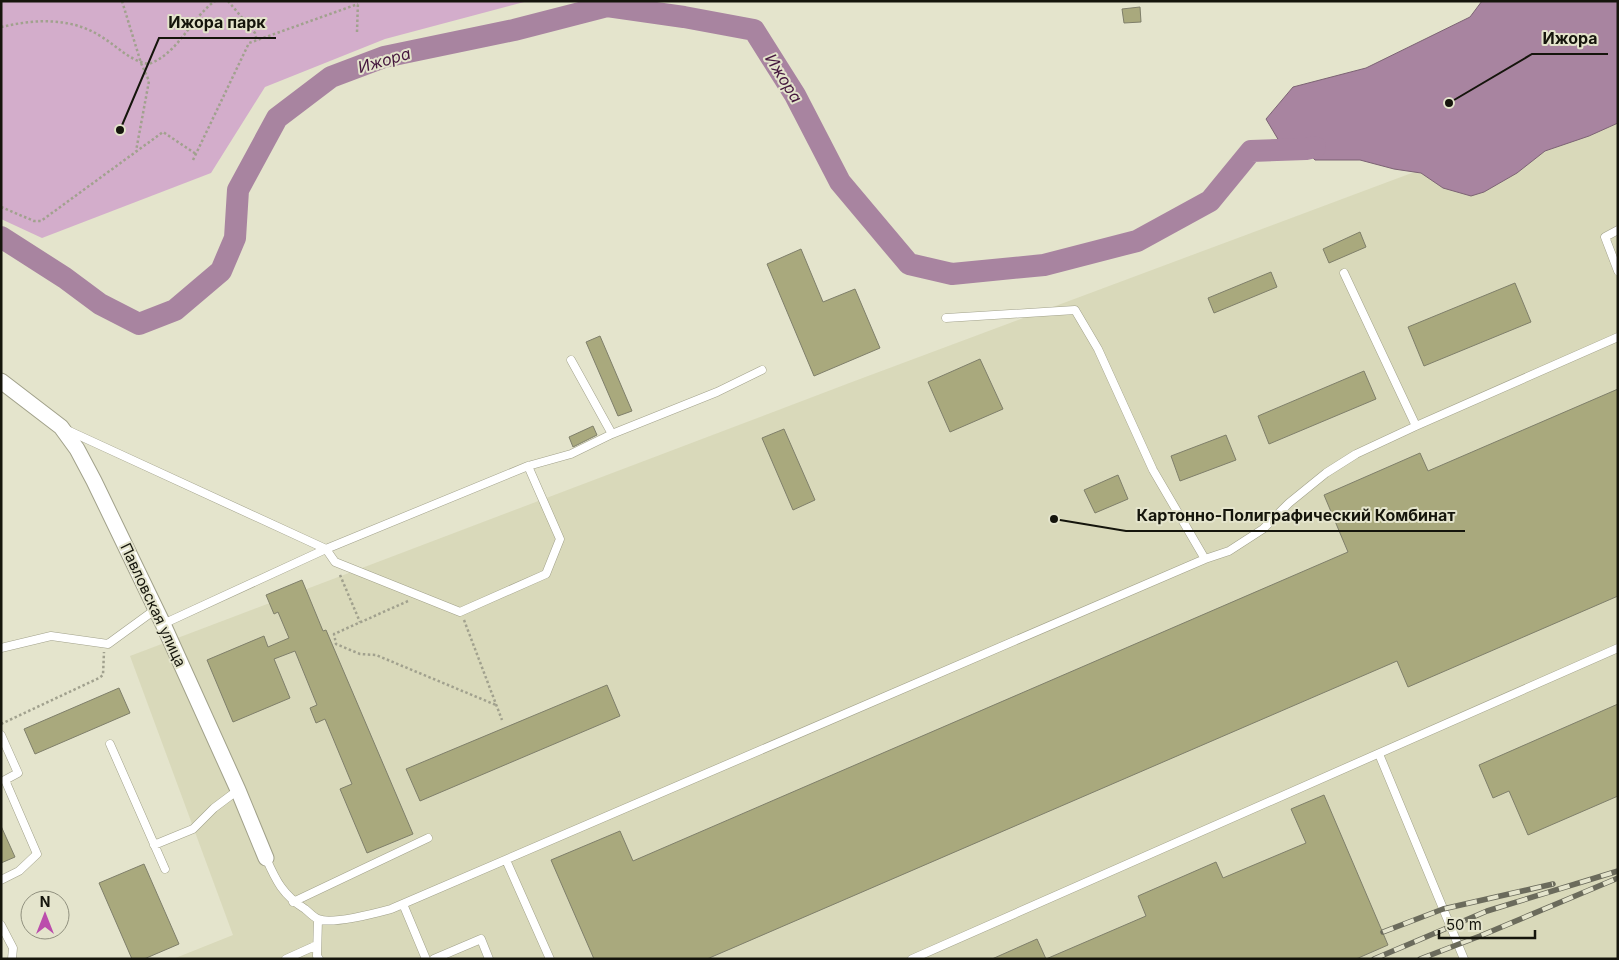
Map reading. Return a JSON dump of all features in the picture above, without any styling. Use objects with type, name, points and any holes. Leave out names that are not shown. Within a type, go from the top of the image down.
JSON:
[{"type":"street","name":"Павловская улица","points":[[1,381],[61,427],[77,450],[94,481],[163,624],[238,790],[266,858]]},
{"type":"lane","points":[[1618,230],[1605,236],[1618,271]]},
{"type":"lane","points":[[1344,273],[1416,426]]},
{"type":"lane","points":[[946,318],[1075,310],[1098,349],[1153,470],[1205,559]]},
{"type":"lane","points":[[266,858],[274,877],[293,902],[318,919],[360,916],[391,909],[1205,559],[1229,551],[1263,529],[1289,503],[1326,472],[1356,454],[1618,337]]},
{"type":"lane","points":[[571,360],[612,434]]},
{"type":"lane","points":[[163,624],[326,549],[528,466],[572,454],[612,434],[718,392],[762,370]]},
{"type":"lane","points":[[61,427],[326,549],[335,562],[460,612],[546,574],[560,539],[528,466]]},
{"type":"lane","points":[[1,648],[51,636],[108,644],[156,609]]},
{"type":"lane","points":[[912,959],[1618,648]]},
{"type":"lane","points":[[1,734],[18,773],[5,780],[37,854],[19,871],[1,880]]},
{"type":"lane","points":[[110,744],[165,869]]},
{"type":"lane","points":[[1379,754],[1464,959]]},
{"type":"lane","points":[[154,845],[193,829],[214,808],[238,790]]},
{"type":"lane","points":[[293,902],[428,838]]},
{"type":"lane","points":[[506,860],[550,959]]},
{"type":"lane","points":[[403,904],[426,959]]},
{"type":"lane","points":[[318,919],[316,956],[319,959]]},
{"type":"lane","points":[[1,925],[13,948],[12,959]]},
{"type":"lane","points":[[434,959],[481,940],[489,959]]},
{"type":"lane","points":[[286,959],[317,945]]},
{"type":"path","points":[[122,1],[141,63],[149,81],[136,152]]},
{"type":"path","points":[[1,27],[52,20],[66,23],[100,36],[125,54],[141,63],[149,64],[175,46],[205,9],[215,1]]},
{"type":"path","points":[[228,1],[251,28],[257,40]]},
{"type":"path","points":[[193,160],[250,43],[358,3],[356,32]]},
{"type":"path","points":[[1,207],[34,221],[42,220],[163,132],[196,154]]},
{"type":"path","points":[[335,562],[360,622]]},
{"type":"path","points":[[420,596],[334,634],[336,644],[360,654],[376,655],[496,704]]},
{"type":"path","points":[[460,612],[502,720]]},
{"type":"path","points":[[1,724],[99,678],[103,674],[104,652],[108,644]]},
{"type":"shaded area","points":[[1,1],[528,1],[385,39],[265,87],[211,173],[42,238],[1,219]]},
{"type":"shaded area","points":[[1482,1],[1618,1],[1618,123],[1589,136],[1545,151],[1517,173],[1484,192],[1471,196],[1443,188],[1421,173],[1394,169],[1360,160],[1315,160],[1305,149],[1285,151],[1266,119],[1293,87],[1366,68],[1470,17]]},
{"type":"shaded area","points":[[1618,96],[1618,959],[173,959],[233,935],[130,656],[852,382]]},
{"type":"building","points":[[1140,7],[1141,22],[1124,23],[1122,9]]},
{"type":"building","points":[[1360,232],[1366,247],[1329,263],[1323,249]]},
{"type":"building","points":[[801,249],[823,302],[855,289],[880,348],[814,376],[767,264]]},
{"type":"building","points":[[1271,272],[1277,287],[1214,313],[1208,298]]},
{"type":"building","points":[[1515,283],[1531,322],[1424,366],[1408,327]]},
{"type":"building","points":[[600,336],[632,411],[618,416],[586,342]]},
{"type":"building","points":[[980,359],[1003,409],[950,432],[928,382]]},
{"type":"building","points":[[1364,371],[1376,399],[1269,444],[1258,416]]},
{"type":"building","points":[[1618,389],[1618,596],[1408,687],[1397,661],[707,959],[594,959],[551,860],[620,831],[633,861],[1348,552],[1324,495],[1420,453],[1428,471]]},
{"type":"building","points":[[593,426],[597,435],[573,447],[569,437]]},
{"type":"building","points":[[784,429],[815,500],[793,510],[762,438]]},
{"type":"building","points":[[1226,435],[1236,460],[1180,481],[1171,456]]},
{"type":"building","points":[[1118,475],[1128,499],[1095,513],[1084,490]]},
{"type":"building","points":[[302,580],[323,631],[326,630],[413,834],[367,853],[340,789],[352,784],[325,719],[316,723],[310,708],[317,705],[295,651],[274,659],[290,698],[233,722],[207,660],[264,636],[268,647],[289,638],[278,612],[274,614],[266,595]]},
{"type":"building","points":[[607,685],[620,716],[420,801],[406,769]]},
{"type":"building","points":[[119,688],[130,713],[35,754],[24,729]]},
{"type":"building","points":[[1618,704],[1618,796],[1528,835],[1509,791],[1493,798],[1479,765]]},
{"type":"building","points":[[1324,795],[1388,945],[1356,959],[1046,959],[1146,916],[1138,896],[1216,862],[1223,878],[1306,843],[1291,809]]},
{"type":"building","points":[[1,826],[15,857],[1,863]]},
{"type":"building","points":[[144,864],[179,944],[144,959],[132,959],[99,883]]},
{"type":"building","points":[[1037,939],[1046,959],[992,959]]},
{"type":"waterway","name":"Ижора","points":[[1,237],[65,278],[100,304],[139,324],[175,310],[221,271],[235,238],[238,190],[277,118],[331,77],[384,57],[514,30],[607,6],[684,17],[754,30],[795,95],[840,182],[909,264],[952,274],[1044,265],[1137,241],[1210,201],[1251,151],[1315,147]]},
{"type":"railway","points":[[1374,959],[1487,911],[1618,871]]},
{"type":"railway","points":[[1420,959],[1618,878]]},
{"type":"railway","points":[[1383,932],[1443,909],[1553,884]]},
{"type":"place","name":"Ижора","points":[[1449,103]]},
{"type":"place","name":"Ижора парк","points":[[120,130]]},
{"type":"place","name":"Картонно-Полиграфический Комбинат","points":[[1054,519]]}]
